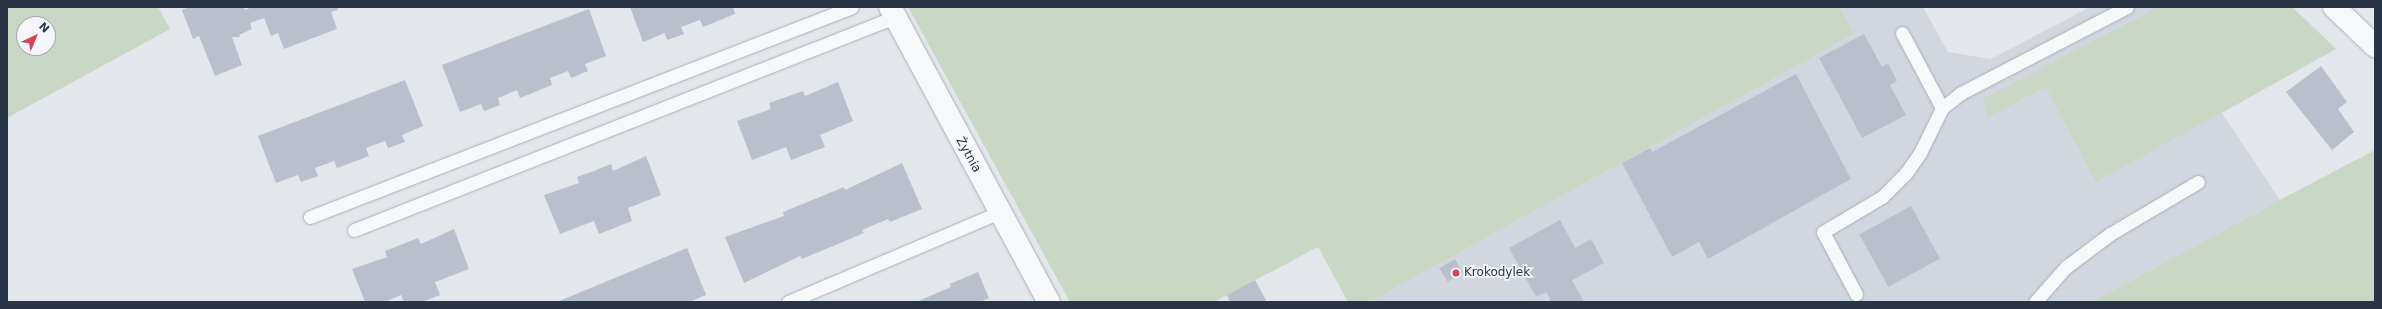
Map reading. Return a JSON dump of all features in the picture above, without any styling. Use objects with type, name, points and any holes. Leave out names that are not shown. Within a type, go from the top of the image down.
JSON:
[{"type":"street","points":[[2334,7],[2375,46]]},
{"type":"street","name":"Żytnia","points":[[893,12],[1049,302]]},
{"type":"lane","points":[[310,217],[852,7]]},
{"type":"lane","points":[[1856,294],[1823,232],[1882,197],[1906,173],[1920,153],[1942,108],[1960,93],[2127,7]]},
{"type":"lane","points":[[354,230],[893,12]]},
{"type":"lane","points":[[1902,33],[1942,108]]},
{"type":"lane","points":[[2035,302],[2066,266],[2091,248],[2198,182]]},
{"type":"lane","points":[[788,302],[1000,212]]},
{"type":"shaded area","points":[[1840,7],[1923,7],[1948,52],[1991,59],[2090,7],[2292,7],[2336,49],[2222,113],[2280,200],[2092,302],[1370,302],[1854,34]]},
{"type":"green space","points":[[7,7],[158,7],[170,29],[7,118]]},
{"type":"green space","points":[[908,7],[1840,7],[1854,34],[1370,302],[1348,302],[1318,247],[1214,302],[1070,302]]},
{"type":"green space","points":[[2159,7],[2292,7],[2336,49],[2096,182],[2046,87],[1988,117],[1983,99]]},
{"type":"green space","points":[[2375,150],[2375,302],[2092,302],[2280,200]]},
{"type":"building","points":[[189,7],[244,7],[245,10],[252,7],[337,7],[338,10],[331,12],[337,29],[284,49],[278,33],[271,36],[264,18],[250,23],[252,29],[239,35],[240,37],[232,37],[242,65],[215,76],[199,36],[193,39],[182,10]]},
{"type":"building","points":[[630,7],[733,7],[735,14],[703,27],[700,20],[681,27],[684,34],[667,40],[665,33],[643,42]]},
{"type":"building","points":[[589,9],[606,56],[585,64],[588,71],[571,78],[568,71],[550,78],[552,85],[520,98],[517,90],[498,98],[500,105],[484,111],[481,104],[460,112],[442,65]]},
{"type":"building","points":[[1864,34],[1882,67],[1888,63],[1897,81],[1890,85],[1906,115],[1862,138],[1819,58]]},
{"type":"building","points":[[2321,66],[2347,102],[2338,109],[2354,132],[2332,150],[2286,92]]},
{"type":"building","points":[[1796,74],[1851,179],[1708,259],[1699,242],[1672,257],[1622,163],[1650,148],[1652,152]]},
{"type":"building","points":[[405,80],[423,126],[402,135],[405,142],[388,148],[385,141],[366,148],[369,156],[337,168],[334,161],[315,168],[318,176],[301,182],[298,175],[276,183],[258,136]]},
{"type":"building","points":[[838,82],[853,121],[820,135],[825,147],[791,160],[786,147],[752,160],[737,121],[771,109],[769,103],[803,91],[805,96]]},
{"type":"building","points":[[646,156],[661,195],[628,208],[632,221],[599,234],[594,221],[560,234],[544,195],[579,183],[577,177],[611,164],[613,171]]},
{"type":"building","points":[[902,163],[922,209],[890,222],[888,219],[862,230],[864,233],[802,259],[800,256],[744,283],[725,237],[784,216],[783,212],[844,187],[845,190]]},
{"type":"building","points":[[1911,206],[1940,258],[1888,287],[1859,235]]},
{"type":"building","points":[[1560,220],[1575,248],[1591,239],[1604,263],[1572,280],[1584,302],[1549,302],[1550,298],[1546,292],[1536,297],[1509,248]]},
{"type":"building","points":[[454,229],[469,269],[435,282],[440,295],[422,302],[404,302],[401,295],[384,302],[365,302],[352,269],[387,257],[385,251],[418,238],[421,244]]},
{"type":"building","points":[[687,248],[706,295],[689,302],[557,302]]},
{"type":"building","points":[[1455,259],[1463,273],[1447,282],[1439,268]]},
{"type":"building","points":[[978,272],[989,298],[980,302],[916,302],[951,287],[950,284]]},
{"type":"building","points":[[1255,280],[1267,302],[1230,302],[1227,295]]},
{"type":"place","name":"Krokodylek","points":[[1456,273]]}]
